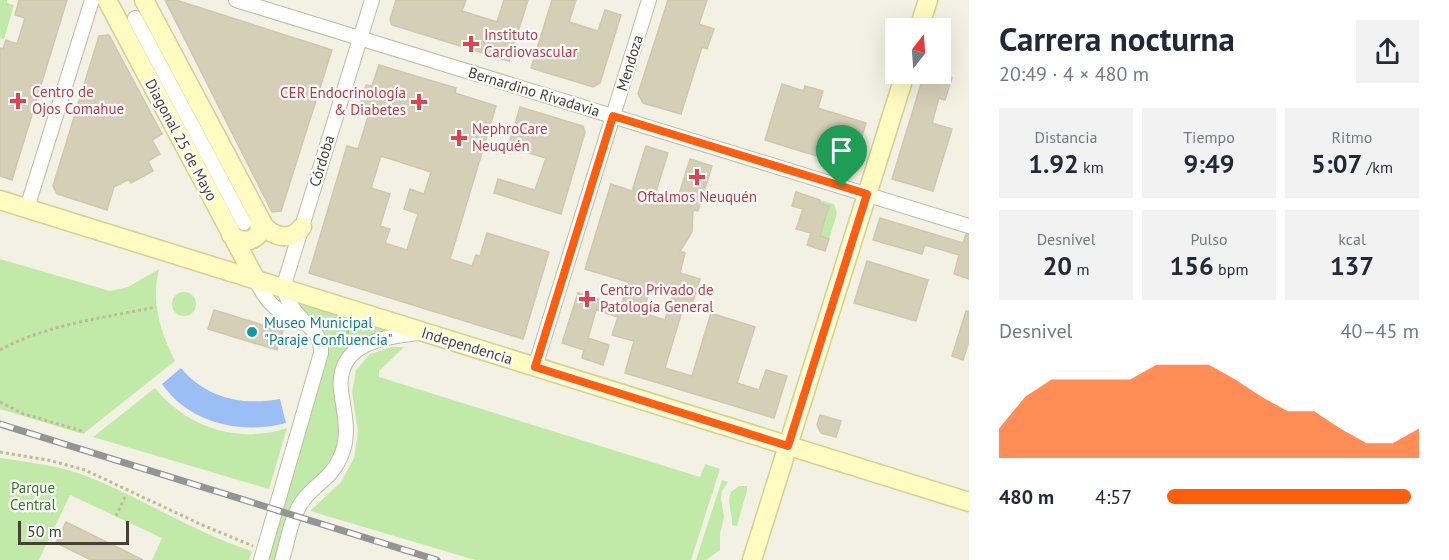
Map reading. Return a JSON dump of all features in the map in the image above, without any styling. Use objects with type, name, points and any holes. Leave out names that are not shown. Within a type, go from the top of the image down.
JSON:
[{"type":"main road","name":"Diagonal 25 de Mayo","points":[[107,0],[137,13],[246,227],[256,280]]},
{"type":"main road","points":[[922,18],[928,0]]},
{"type":"main road","name":"Diagonal 25 de Mayo","points":[[137,13],[246,227]]},
{"type":"main road","points":[[752,560],[902,84]]},
{"type":"main road","name":"Independencia","points":[[0,200],[969,502]]},
{"type":"main road","name":"Diagonal 25 de Mayo","points":[[246,227],[283,237],[293,236],[302,227]]},
{"type":"street","points":[[27,208],[92,0]]},
{"type":"street","name":"Bernardino Rivadavia","points":[[236,0],[969,226]]},
{"type":"street","name":"Córdoba","points":[[283,288],[372,0]]},
{"type":"street","name":"Mendoza","points":[[535,367],[649,0]]},
{"type":"street","points":[[256,280],[270,305],[282,314],[307,325]]},
{"type":"street","points":[[260,554],[320,359],[320,341],[295,311],[283,288]]},
{"type":"street","points":[[282,560],[302,502],[329,477],[343,453],[346,425],[341,385],[350,358],[358,349],[374,340],[425,333]]},
{"type":"path","points":[[0,350],[30,336],[67,325],[156,308]]},
{"type":"path","points":[[0,402],[24,414],[85,432]]},
{"type":"path","points":[[0,452],[48,459],[85,470],[260,554]]},
{"type":"path","points":[[116,516],[126,495]]},
{"type":"green space","points":[[0,0],[7,0],[7,3],[14,5],[4,39],[0,38]]},
{"type":"green space","points":[[820,200],[834,204],[837,213],[829,239],[820,236],[824,224],[819,222],[820,218],[826,219],[829,207],[819,203]]},
{"type":"green space","points":[[0,259],[110,291],[128,287],[159,269],[156,294],[158,317],[175,361],[83,434],[0,409]]},
{"type":"green space","points":[[184,292],[193,295],[196,304],[193,313],[184,316],[175,313],[172,304],[175,295]]},
{"type":"green space","points":[[301,306],[393,332],[351,350],[341,414],[339,448],[278,560],[266,560],[328,353],[325,334],[317,323],[301,310]]},
{"type":"green space","points":[[392,347],[404,347],[379,371],[379,377],[700,477],[705,464],[720,469],[691,560],[475,560],[310,511],[341,482],[354,458],[358,431],[352,392],[356,370],[370,354]]},
{"type":"green space","points":[[155,388],[182,413],[215,429],[251,434],[269,433],[287,428],[269,489],[93,437]]},
{"type":"green space","name":"Parque Central","points":[[0,458],[61,468],[103,483],[208,534],[252,551],[249,560],[152,560],[162,538],[70,495],[39,560],[0,560]]},
{"type":"green space","points":[[722,480],[728,482],[722,491],[721,498],[724,517],[720,533],[720,550],[706,560],[696,560]]},
{"type":"green space","points":[[739,486],[747,486],[747,490],[737,526],[732,525],[729,501],[731,492]]},
{"type":"water","points":[[181,368],[213,393],[239,400],[280,399],[286,423],[269,426],[234,426],[201,417],[173,397],[162,384]]},
{"type":"building","points":[[19,0],[67,0],[12,180],[0,176],[0,48],[3,49],[6,40],[17,44],[25,18],[15,15]]},
{"type":"building","points":[[165,0],[176,0],[332,50],[281,211],[272,212]]},
{"type":"building","points":[[396,0],[466,0],[462,11],[497,22],[504,0],[528,0],[509,61],[392,25],[390,20]]},
{"type":"building","points":[[552,0],[576,0],[569,22],[598,31],[605,10],[621,15],[600,83],[593,87],[531,68]]},
{"type":"building","points":[[668,0],[707,0],[699,24],[714,29],[707,49],[702,47],[681,114],[643,103],[638,94]]},
{"type":"building","points":[[109,35],[162,134],[152,140],[160,154],[148,161],[153,171],[131,183],[129,179],[114,187],[107,210],[57,194],[53,186],[99,36]]},
{"type":"building","points":[[379,65],[456,88],[455,93],[496,106],[450,259],[472,266],[476,255],[480,256],[487,233],[549,252],[523,339],[309,273],[347,146],[358,149],[370,110],[359,107],[366,85],[372,86]],"holes":[[[381,156],[431,172],[424,194],[410,189],[404,209],[418,214],[407,250],[385,243],[390,229],[380,226],[390,194],[371,188]]]},
{"type":"building","points":[[782,84],[804,91],[805,86],[823,91],[818,108],[866,123],[856,156],[842,164],[765,140]]},
{"type":"building","points":[[921,84],[950,84],[945,100],[939,98],[932,123],[952,129],[933,191],[892,179]]},
{"type":"building","points":[[520,107],[583,126],[585,132],[561,214],[494,193],[498,179],[535,190],[546,158],[508,147]]},
{"type":"building","points":[[646,146],[668,153],[654,198],[676,204],[690,159],[712,166],[698,211],[693,210],[692,232],[680,251],[685,253],[680,273],[700,279],[690,311],[683,308],[665,368],[692,376],[711,313],[755,327],[737,383],[759,390],[766,370],[787,376],[774,418],[625,373],[634,341],[612,335],[618,317],[596,310],[588,338],[609,345],[603,365],[582,358],[584,350],[562,343],[578,293],[621,306],[628,282],[585,269],[611,184],[632,191]],"holes":[[[650,289],[672,296],[665,320],[643,313]]]},
{"type":"building","points":[[796,192],[820,200],[819,203],[829,206],[820,236],[829,239],[825,251],[807,245],[811,233],[796,229],[803,209],[792,206]]},
{"type":"building","points":[[880,218],[963,243],[966,234],[969,235],[969,279],[954,274],[959,255],[925,245],[922,254],[873,240]]},
{"type":"building","points":[[867,261],[928,280],[916,321],[854,303]]},
{"type":"building","name":"Museo Municipal \"Paraje Confluencia\"","points":[[214,310],[283,331],[277,350],[208,329]]},
{"type":"building","points":[[966,311],[969,311],[969,341],[963,360],[952,356]]},
{"type":"building","points":[[820,415],[841,421],[836,437],[821,433],[817,425]]},
{"type":"building","points":[[66,522],[143,560],[91,560],[56,543]]},
{"type":"railway","points":[[0,424],[437,560]]},
{"type":"place","name":"Instituto Cardiovascular","points":[[471,44]]},
{"type":"place","name":"Centro de Ojos Comahue","points":[[18,101]]},
{"type":"place","name":"CER Endocrinología & Diabetes","points":[[419,102]]},
{"type":"place","name":"NephroCare Neuquén","points":[[459,138]]},
{"type":"place","name":"Oftalmos Neuquén","points":[[697,177]]},
{"type":"place","name":"Centro Privado de Patología General","points":[[587,299]]},
{"type":"place","name":"Museo Municipal \"Paraje Confluencia\"","points":[[252,332]]},
{"type":"route","points":[[613,116],[842,187],[867,194],[788,446],[535,367],[613,116]]}]
